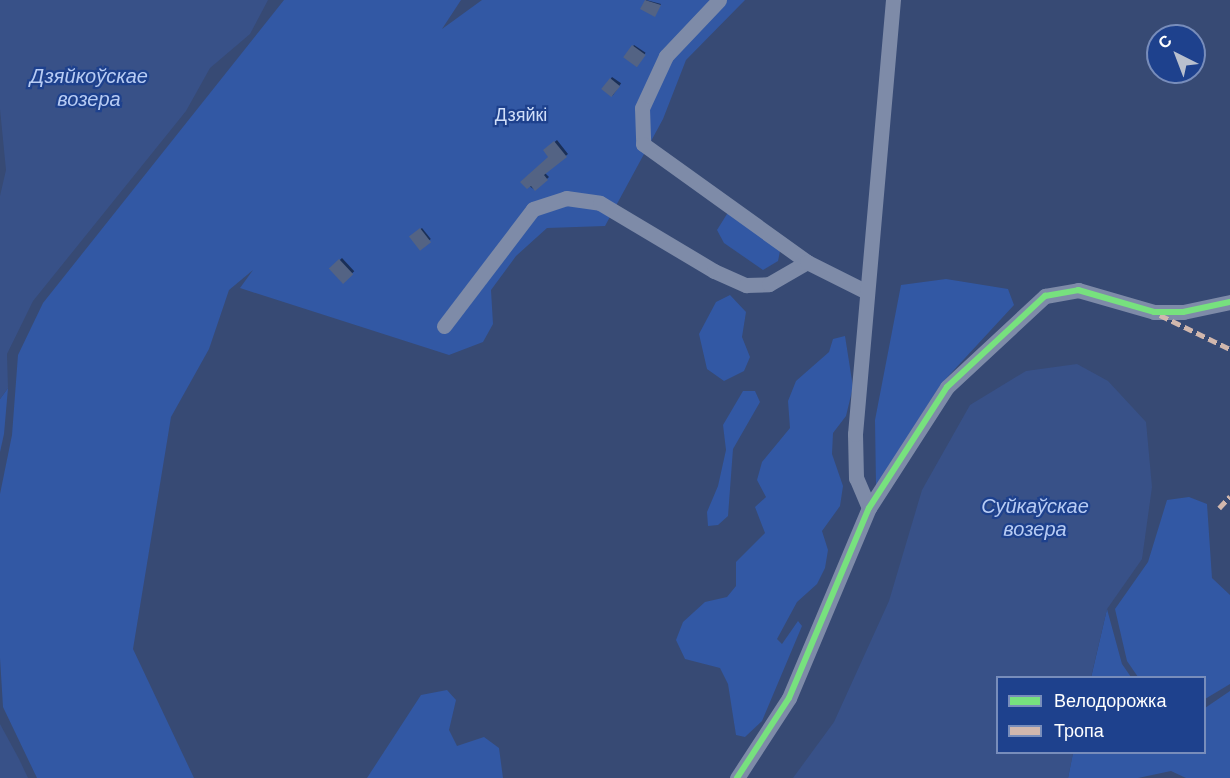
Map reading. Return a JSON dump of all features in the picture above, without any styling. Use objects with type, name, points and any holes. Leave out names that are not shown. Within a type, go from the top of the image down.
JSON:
[{"type":"street","points":[[719,0],[666,56],[642,108],[643,144],[807,262],[867,292]]},
{"type":"street","points":[[869,508],[856,478],[855,434],[893,0]]},
{"type":"street","points":[[444,326],[533,209],[566,198],[600,203],[746,285],[769,284],[807,262]]},
{"type":"street","points":[[737,778],[789,698],[869,508],[947,387],[1045,296],[1078,290],[1154,312],[1183,312],[1230,302]]},
{"type":"green space","name":"Дзяйкі","points":[[284,0],[461,0],[442,29],[482,0],[745,0],[686,60],[663,119],[605,226],[547,228],[516,256],[491,290],[493,324],[483,342],[449,355],[240,288],[253,270],[229,290],[209,349],[171,417],[133,649],[194,778],[37,778],[3,707],[0,658],[0,494],[12,435],[18,355],[43,303]]},
{"type":"green space","points":[[736,212],[780,251],[778,261],[763,270],[724,243],[717,230],[727,214]]},
{"type":"green space","points":[[946,279],[1008,289],[1014,305],[941,384],[876,486],[875,420],[901,285]]},
{"type":"green space","points":[[730,295],[746,312],[742,337],[750,357],[744,371],[724,381],[707,369],[699,334],[716,302]]},
{"type":"green space","points":[[845,336],[853,387],[846,416],[833,433],[832,454],[843,486],[840,506],[822,531],[828,550],[825,568],[817,584],[797,602],[777,639],[782,644],[798,621],[802,626],[762,721],[745,737],[736,735],[728,684],[720,668],[685,659],[676,640],[683,622],[705,602],[727,597],[736,586],[736,562],[765,533],[755,507],[766,497],[757,480],[762,462],[790,428],[788,401],[796,381],[829,352],[833,339]]},
{"type":"green space","points":[[8,388],[4,434],[0,452],[0,399]]},
{"type":"green space","points":[[743,391],[755,391],[760,402],[733,449],[728,516],[718,525],[708,526],[707,512],[718,486],[726,450],[723,425]]},
{"type":"green space","points":[[1189,497],[1207,504],[1212,578],[1230,595],[1230,684],[1206,698],[1206,676],[1137,676],[1127,661],[1115,609],[1148,562],[1167,500]]},
{"type":"green space","points":[[1107,609],[1122,664],[1130,676],[1091,676]]},
{"type":"green space","points":[[447,690],[456,700],[449,730],[457,746],[484,737],[499,748],[503,778],[367,778],[421,695]]},
{"type":"green space","points":[[1230,691],[1230,778],[1186,778],[1171,771],[1138,778],[1068,778],[1073,754],[1206,754],[1206,707]]},
{"type":"water","name":"Дзяйкоўскае возера","points":[[0,0],[268,0],[250,34],[210,68],[186,111],[33,301],[7,354],[8,388],[0,399],[0,196],[6,170],[0,109]]},
{"type":"water","name":"Суйкаўскае возера","points":[[1077,364],[1108,381],[1146,422],[1152,487],[1142,559],[1107,609],[1091,676],[996,676],[996,754],[1073,754],[1068,778],[793,778],[834,722],[889,601],[922,490],[970,405],[1026,371]]},
{"type":"water","points":[[0,724],[19,759],[28,778],[0,778]]},
{"type":"building","points":[[645,0],[661,5],[655,17],[640,9]]},
{"type":"building","points":[[632,45],[646,55],[637,67],[623,57]]},
{"type":"building","points":[[610,78],[620,86],[611,97],[601,89]]},
{"type":"building","points":[[554,141],[567,157],[544,175],[548,180],[535,191],[531,186],[527,189],[520,182],[548,157],[543,150]]},
{"type":"building","points":[[420,228],[431,242],[420,251],[409,237]]},
{"type":"building","points":[[339,259],[353,274],[343,284],[329,269]]},
{"type":"marked path","points":[[1160,315],[1230,349]]},
{"type":"marked path","points":[[1219,508],[1230,496]]},
{"type":"cycle path","points":[[737,778],[789,698],[869,508],[947,387],[1045,296],[1078,290],[1154,312],[1183,312],[1230,302]]}]
